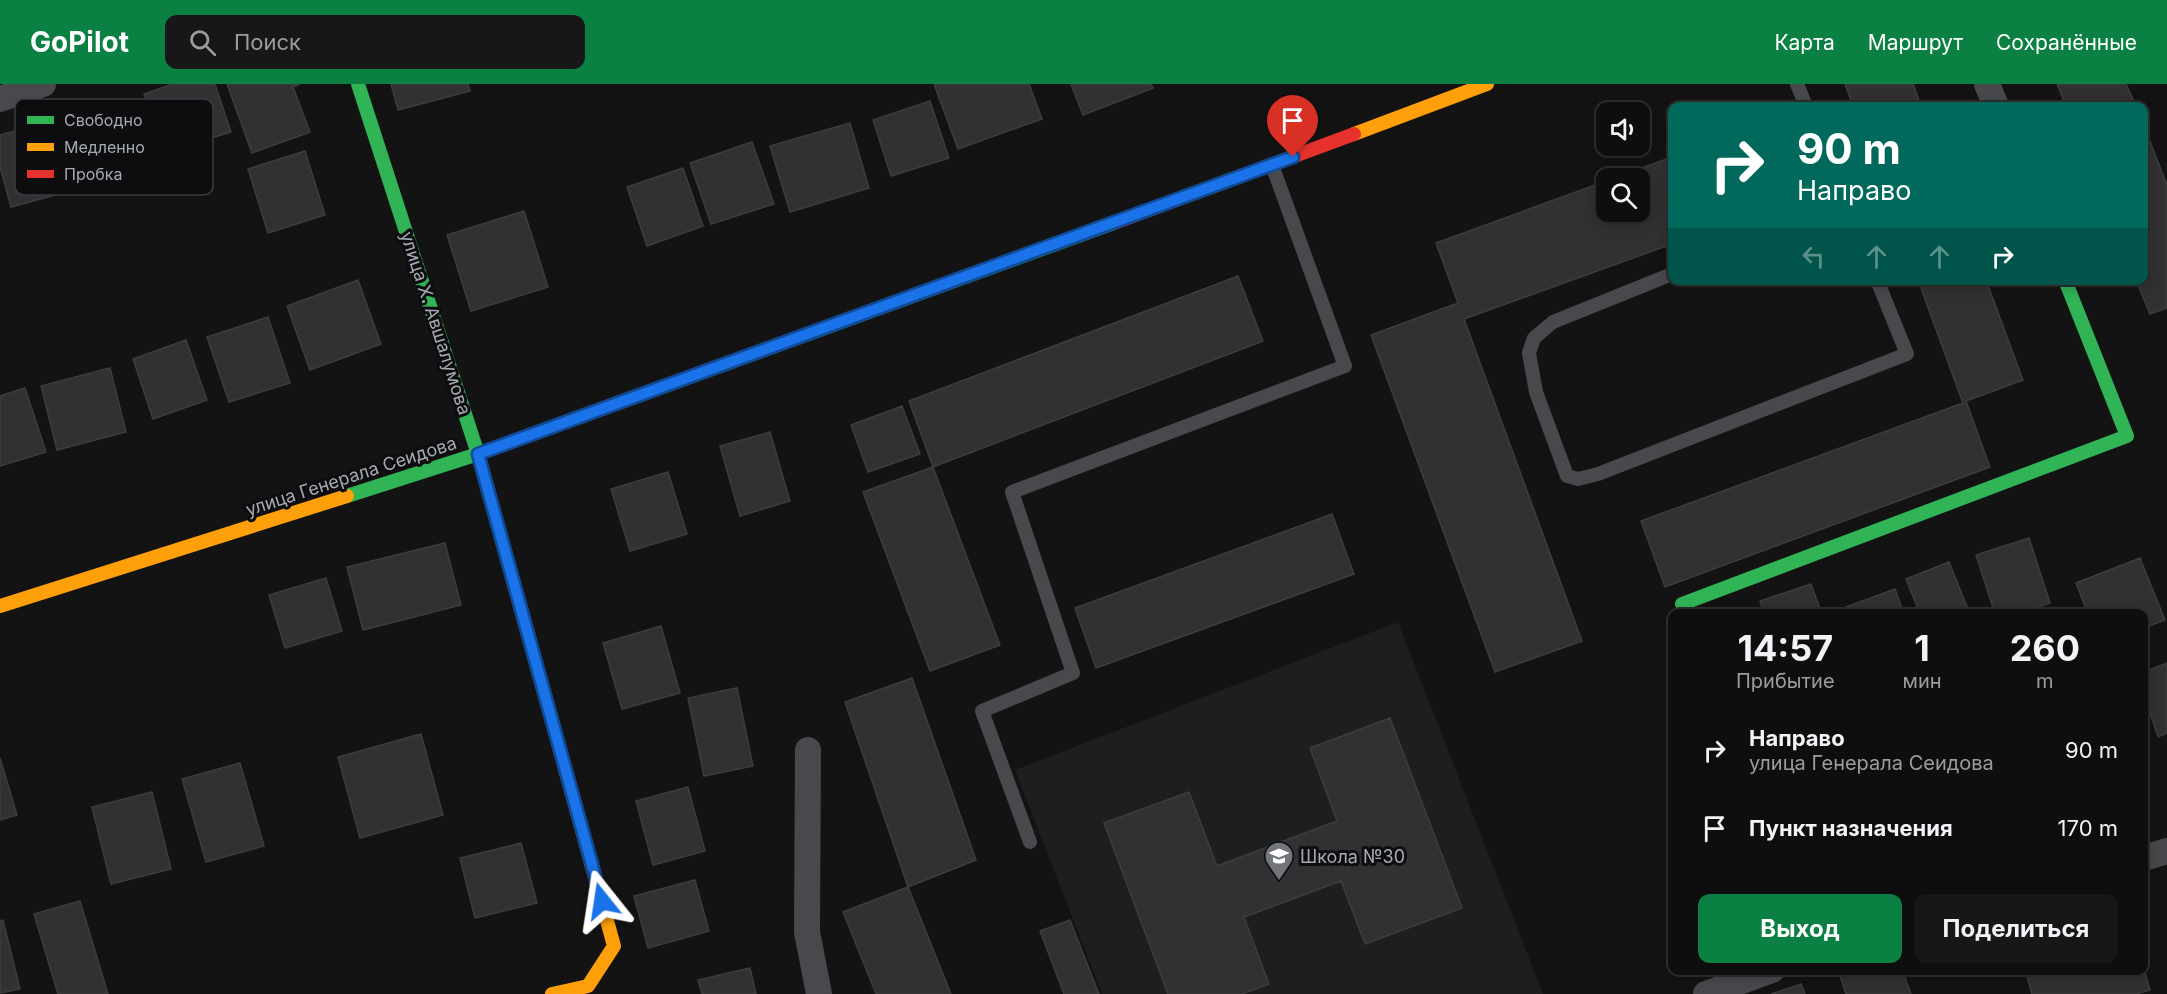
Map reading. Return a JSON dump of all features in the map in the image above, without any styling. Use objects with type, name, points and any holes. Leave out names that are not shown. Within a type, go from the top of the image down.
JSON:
[{"type":"street","points":[[0,99],[43,84]]},
{"type":"street","name":"улица Х. Авшалумова","points":[[358,84],[478,454],[614,946],[588,986],[552,994]]},
{"type":"street","name":"улица Генерала Сеидова","points":[[0,606],[478,454],[1272,165],[1487,84]]},
{"type":"street","points":[[1987,84],[1994,102]]},
{"type":"street","points":[[1682,604],[2127,436],[2067,285]]},
{"type":"street","points":[[808,750],[807,932],[819,994]]},
{"type":"street","points":[[2148,857],[2167,850]]},
{"type":"street","points":[[1706,994],[1758,975]]},
{"type":"lane","points":[[1797,84],[1804,102]]},
{"type":"lane","points":[[1030,842],[982,711],[1073,673],[1012,492],[1345,366],[1272,165]]},
{"type":"lane","points":[[1668,276],[1553,322],[1534,338],[1529,353],[1536,392],[1567,476],[1578,478],[1598,474],[1907,354],[1879,285]]},
{"type":"shaded area","name":"Школа №30","points":[[1398,622],[1543,994],[1102,994],[1015,770]]},
{"type":"building","points":[[173,84],[215,84],[231,132],[213,138],[213,99],[146,99],[144,94]]},
{"type":"building","points":[[227,84],[300,84],[293,87],[310,132],[252,153]]},
{"type":"building","points":[[391,84],[468,84],[470,91],[398,110]]},
{"type":"building","points":[[934,84],[1029,84],[1042,119],[958,149]]},
{"type":"building","points":[[1071,84],[1151,84],[1153,88],[1083,115]]},
{"type":"building","points":[[1845,84],[1913,84],[1920,102],[1852,102]]},
{"type":"building","points":[[2057,84],[2126,84],[2134,102],[2064,102]]},
{"type":"building","points":[[930,101],[949,158],[891,176],[873,120]]},
{"type":"building","points":[[850,123],[869,188],[790,212],[770,146]]},
{"type":"building","points":[[15,131],[15,195],[55,195],[11,207],[0,167],[0,135]]},
{"type":"building","points":[[2148,136],[2167,185],[2167,308],[2150,314],[2138,285],[2148,285]]},
{"type":"building","points":[[752,142],[774,204],[711,224],[690,163]]},
{"type":"building","points":[[305,151],[325,215],[268,233],[248,169]]},
{"type":"building","points":[[1668,158],[1668,245],[1464,319],[1582,641],[1495,672],[1371,335],[1458,303],[1436,243],[1596,185],[1596,222],[1650,222],[1650,168],[1642,168]]},
{"type":"building","points":[[683,168],[703,226],[647,246],[627,187]]},
{"type":"building","points":[[524,211],[548,287],[471,311],[447,235]]},
{"type":"building","points":[[1238,276],[1263,341],[933,467],[909,401]]},
{"type":"building","points":[[358,280],[381,344],[310,370],[287,306]]},
{"type":"building","points":[[1920,285],[1988,285],[2023,380],[1966,401],[1990,467],[1665,587],[1641,521],[1963,403]]},
{"type":"building","points":[[268,317],[290,383],[229,402],[207,337]]},
{"type":"building","points":[[186,340],[207,400],[153,419],[133,359]]},
{"type":"building","points":[[110,368],[126,432],[57,450],[41,386]]},
{"type":"building","points":[[25,388],[46,452],[0,466],[0,396]]},
{"type":"building","points":[[902,406],[920,454],[868,472],[851,425]]},
{"type":"building","points":[[770,432],[790,501],[740,516],[720,446]]},
{"type":"building","points":[[933,467],[1000,645],[930,671],[863,492]]},
{"type":"building","points":[[668,472],[687,534],[630,551],[611,489]]},
{"type":"building","points":[[1332,514],[1354,574],[1096,668],[1075,608]]},
{"type":"building","points":[[2029,538],[2050,603],[2032,609],[1993,609],[1976,555]]},
{"type":"building","points":[[445,543],[461,605],[363,630],[347,567]]},
{"type":"building","points":[[2140,558],[2165,620],[2148,626],[2148,609],[2086,609],[2076,583]]},
{"type":"building","points":[[1949,562],[1968,609],[1918,609],[1906,579]]},
{"type":"building","points":[[326,578],[342,631],[285,648],[269,595]]},
{"type":"building","points":[[1811,584],[1820,609],[1762,609],[1760,601]]},
{"type":"building","points":[[1895,589],[1902,609],[1847,609],[1846,607]]},
{"type":"building","points":[[661,626],[680,693],[622,709],[603,643]]},
{"type":"building","points":[[2167,663],[2167,733],[2158,737],[2148,706],[2148,670]]},
{"type":"building","points":[[912,678],[976,860],[908,887],[845,702]]},
{"type":"building","points":[[737,688],[753,766],[704,776],[688,698]]},
{"type":"building","points":[[1390,718],[1462,908],[1365,944],[1341,881],[1244,917],[1269,984],[1242,994],[1168,994],[1104,823],[1189,792],[1217,866],[1337,821],[1310,748]]},
{"type":"building","points":[[421,734],[443,815],[360,838],[338,757]]},
{"type":"building","points":[[0,758],[17,815],[0,820]]},
{"type":"building","points":[[240,763],[264,846],[206,862],[182,779]]},
{"type":"building","points":[[688,787],[705,851],[653,865],[636,801]]},
{"type":"building","points":[[152,792],[171,869],[111,884],[92,807]]},
{"type":"building","points":[[521,843],[537,903],[475,918],[460,858]]},
{"type":"building","points":[[695,880],[709,931],[648,948],[634,896]]},
{"type":"building","points":[[908,887],[951,994],[876,994],[843,912]]},
{"type":"building","points":[[80,901],[108,994],[58,994],[34,914]]},
{"type":"building","points":[[3,920],[20,989],[0,993],[0,921]]},
{"type":"building","points":[[1070,920],[1099,994],[1064,994],[1040,931]]},
{"type":"building","points":[[750,968],[756,994],[702,994],[698,980]]},
{"type":"building","points":[[1840,975],[1904,975],[1911,994],[1846,994]]},
{"type":"building","points":[[2026,975],[2146,975],[2150,990],[2136,994],[2032,994]]},
{"type":"building","points":[[1801,984],[1805,994],[1771,994]]},
{"type":"traffic: fast","points":[[358,84],[478,454],[563,761]]},
{"type":"traffic: fast","points":[[347,496],[478,454],[1114,223]]},
{"type":"traffic: fast","points":[[1682,604],[2127,436],[2067,285]]},
{"type":"traffic: slow","points":[[1354,134],[1487,84]]},
{"type":"traffic: slow","points":[[0,606],[347,496]]},
{"type":"traffic: slow","points":[[552,994],[588,986],[614,946],[563,761]]},
{"type":"traffic: jam","points":[[1114,223],[1354,134]]},
{"type":"place","name":"Школа №30","points":[[1279,882]]},
{"type":"route","points":[[602,901],[478,454],[1293,157]]}]
